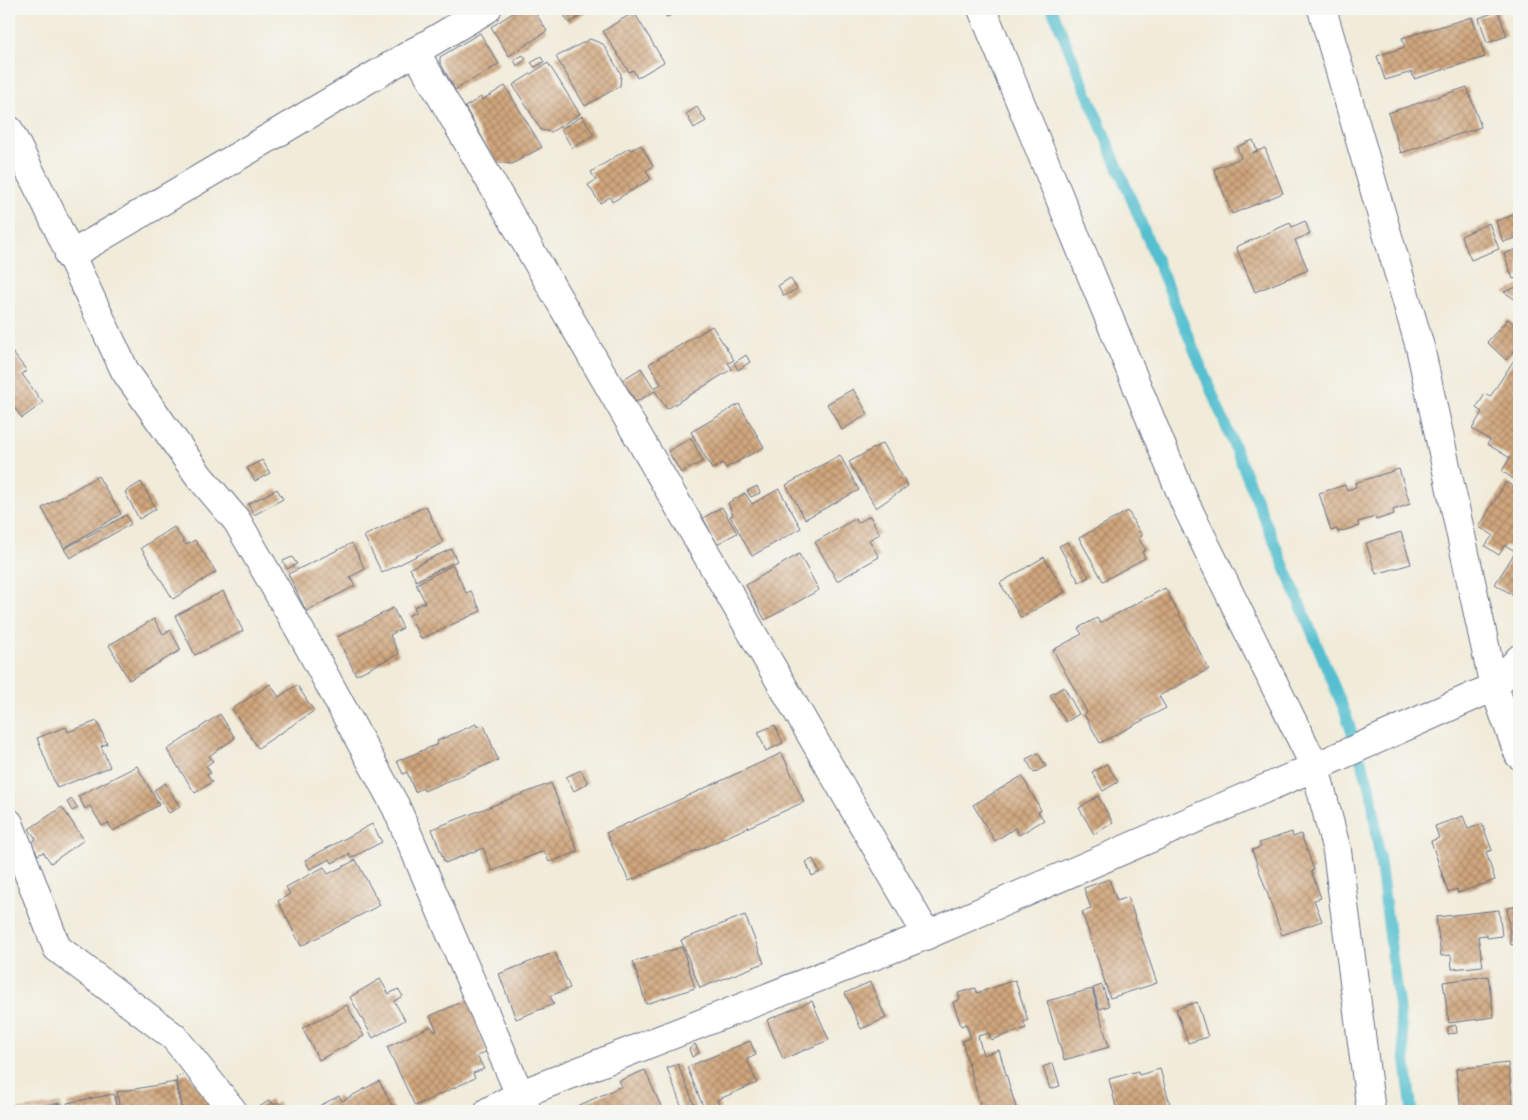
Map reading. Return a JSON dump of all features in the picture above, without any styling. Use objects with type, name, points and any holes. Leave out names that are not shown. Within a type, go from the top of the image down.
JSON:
[{"type":"street","points":[[69,256],[487,9]]},
{"type":"street","points":[[982,9],[1184,503],[1325,762],[1371,1111]]},
{"type":"street","points":[[1322,9],[1420,347],[1494,688],[1519,755]]},
{"type":"street","points":[[415,51],[927,935]]},
{"type":"street","points":[[9,130],[47,205],[69,256],[125,371],[199,476],[237,521],[302,634],[391,798],[524,1103]]},
{"type":"street","points":[[490,1111],[524,1103],[927,935],[1494,688],[1519,659]]},
{"type":"street","points":[[9,822],[56,948],[174,1037],[233,1111]]},
{"type":"building","points":[[519,9],[533,9],[547,31],[509,56],[491,27]]},
{"type":"building","points":[[560,9],[592,9],[569,23]]},
{"type":"building","points":[[663,9],[681,9],[667,17]]},
{"type":"building","points":[[1498,11],[1507,36],[1487,43],[1479,18]]},
{"type":"building","points":[[634,12],[664,62],[637,78],[633,70],[629,72],[603,31]]},
{"type":"building","points":[[1472,17],[1485,57],[1414,79],[1412,72],[1385,80],[1377,56],[1405,47],[1402,38]]},
{"type":"building","points":[[480,33],[499,64],[455,90],[440,62],[440,57]]},
{"type":"building","points":[[590,39],[603,44],[621,74],[620,86],[585,106],[556,57]]},
{"type":"building","points":[[523,55],[526,59],[517,66],[514,60]]},
{"type":"building","points":[[541,57],[544,62],[535,67],[531,63]]},
{"type":"building","points":[[548,63],[580,114],[551,132],[541,130],[513,85]]},
{"type":"building","points":[[505,86],[542,147],[512,164],[496,162],[465,107],[481,97],[482,100]]},
{"type":"building","points":[[1467,87],[1481,127],[1401,153],[1388,113]]},
{"type":"building","points":[[697,107],[706,121],[694,128],[686,114]]},
{"type":"building","points":[[582,116],[594,135],[572,148],[561,129]]},
{"type":"building","points":[[1253,140],[1257,150],[1253,153],[1265,148],[1283,193],[1232,214],[1214,169],[1241,158],[1237,147]]},
{"type":"building","points":[[641,145],[653,166],[646,171],[651,179],[612,202],[610,197],[600,203],[588,185],[596,180],[591,172],[629,148],[631,150]]},
{"type":"building","points":[[1519,213],[1519,237],[1503,242],[1496,221]]},
{"type":"building","points":[[1305,221],[1310,234],[1295,240],[1308,270],[1255,292],[1236,247],[1290,223],[1292,227]]},
{"type":"building","points":[[1489,223],[1499,249],[1471,260],[1461,236]]},
{"type":"building","points":[[1519,248],[1519,277],[1513,279],[1504,254]]},
{"type":"building","points":[[790,278],[797,289],[784,296],[778,286]]},
{"type":"building","points":[[1519,286],[1519,302],[1504,292]]},
{"type":"building","points":[[1508,319],[1519,329],[1519,345],[1506,360],[1487,342]]},
{"type":"building","points":[[712,326],[734,360],[728,363],[732,369],[667,409],[655,391],[636,402],[622,380],[641,368],[654,388],[661,384],[649,364]]},
{"type":"building","points":[[1519,352],[1519,458],[1516,462],[1519,464],[1519,483],[1502,471],[1510,458],[1487,444],[1490,440],[1472,429],[1482,412],[1476,408],[1485,394],[1490,397]]},
{"type":"building","points":[[13,353],[27,371],[22,374],[43,403],[22,418],[9,401],[9,356]]},
{"type":"building","points":[[746,355],[750,362],[738,370],[734,363]]},
{"type":"building","points":[[853,389],[868,414],[842,430],[827,404]]},
{"type":"building","points":[[739,404],[764,447],[726,468],[723,463],[712,469],[691,432]]},
{"type":"building","points":[[691,438],[703,461],[681,473],[668,451]]},
{"type":"building","points":[[883,443],[908,486],[876,508],[849,462]]},
{"type":"building","points":[[840,455],[859,490],[805,519],[786,485]]},
{"type":"building","points":[[262,460],[270,473],[255,481],[247,468]]},
{"type":"building","points":[[1399,469],[1410,504],[1393,510],[1394,514],[1376,520],[1375,517],[1358,522],[1359,526],[1338,532],[1337,529],[1331,531],[1319,493],[1345,485],[1347,490],[1356,487],[1355,483]]},
{"type":"building","points":[[98,476],[121,514],[64,548],[42,508]]},
{"type":"building","points":[[141,482],[156,509],[139,519],[125,492]]},
{"type":"building","points":[[1506,482],[1519,490],[1519,540],[1513,550],[1505,545],[1499,555],[1485,546],[1493,535],[1479,527]]},
{"type":"building","points":[[757,486],[760,493],[751,497],[747,491]]},
{"type":"building","points":[[277,489],[283,499],[254,515],[248,504]]},
{"type":"building","points":[[779,489],[801,528],[752,556],[730,516],[733,515],[728,503],[745,493],[752,504]]},
{"type":"building","points":[[426,506],[443,543],[382,573],[364,536]]},
{"type":"building","points":[[722,507],[737,533],[717,544],[703,518]]},
{"type":"building","points":[[1128,511],[1142,536],[1138,538],[1146,550],[1142,552],[1145,558],[1103,581],[1079,538]]},
{"type":"building","points":[[126,515],[131,524],[70,558],[64,549]]},
{"type":"building","points":[[870,516],[880,534],[869,540],[879,557],[837,581],[815,542],[855,519],[858,523]]},
{"type":"building","points":[[174,527],[186,545],[195,540],[216,572],[173,599],[141,548]]},
{"type":"building","points":[[1401,532],[1411,564],[1376,574],[1366,543]]},
{"type":"building","points":[[1067,542],[1089,577],[1079,582],[1059,546]]},
{"type":"building","points":[[352,543],[365,569],[350,577],[355,586],[306,611],[288,574]]},
{"type":"building","points":[[1519,546],[1519,599],[1495,584]]},
{"type":"building","points":[[451,549],[457,561],[416,581],[410,568]]},
{"type":"building","points":[[799,554],[819,590],[765,620],[746,585]]},
{"type":"building","points":[[292,557],[297,564],[287,569],[283,561]]},
{"type":"building","points":[[1044,557],[1065,592],[1021,618],[1000,583]]},
{"type":"building","points":[[453,565],[466,593],[471,591],[481,611],[421,639],[409,615],[416,612],[414,607],[425,602],[416,584]]},
{"type":"building","points":[[1165,588],[1209,669],[1159,696],[1166,708],[1100,743],[1084,714],[1087,712],[1053,650],[1082,634],[1078,628],[1097,618],[1100,623]]},
{"type":"building","points":[[223,591],[243,631],[195,655],[175,616]]},
{"type":"building","points":[[393,608],[403,628],[390,635],[399,654],[356,675],[337,637]]},
{"type":"building","points":[[154,619],[163,634],[170,630],[181,650],[129,680],[109,645]]},
{"type":"building","points":[[270,684],[279,697],[297,685],[314,711],[258,748],[232,709]]},
{"type":"building","points":[[1064,687],[1079,714],[1066,722],[1050,695]]},
{"type":"building","points":[[220,714],[235,738],[209,756],[213,761],[206,766],[211,773],[207,775],[212,782],[195,793],[167,750]]},
{"type":"building","points":[[97,721],[107,744],[101,746],[110,767],[57,788],[37,738],[66,727],[68,732]]},
{"type":"building","points":[[476,724],[477,727],[484,725],[498,760],[424,791],[423,788],[415,792],[407,772],[403,774],[397,761],[438,744],[437,741]]},
{"type":"building","points":[[775,725],[783,743],[766,751],[758,732]]},
{"type":"building","points":[[782,753],[804,802],[629,881],[606,833]]},
{"type":"building","points":[[1038,753],[1046,766],[1034,773],[1026,759]]},
{"type":"building","points":[[1107,764],[1118,782],[1103,791],[1092,772]]},
{"type":"building","points":[[137,766],[159,805],[113,831],[108,823],[102,826],[90,806],[85,809],[78,796]]},
{"type":"building","points":[[581,770],[588,783],[574,791],[566,777]]},
{"type":"building","points":[[1022,776],[1041,810],[1038,812],[1044,820],[1019,835],[1015,828],[995,841],[973,805]]},
{"type":"building","points":[[165,783],[180,807],[169,813],[154,790]]},
{"type":"building","points":[[551,783],[578,852],[549,862],[544,851],[492,871],[483,848],[445,863],[432,829]]},
{"type":"building","points":[[1098,796],[1113,823],[1094,834],[1079,808]]},
{"type":"building","points":[[72,799],[78,808],[72,811],[67,802]]},
{"type":"building","points":[[62,807],[84,840],[51,863],[43,852],[38,855],[31,843],[36,839],[29,829]]},
{"type":"building","points":[[1463,816],[1468,829],[1482,824],[1492,850],[1486,852],[1495,880],[1458,893],[1457,889],[1448,892],[1431,841],[1439,838],[1435,826]]},
{"type":"building","points":[[372,824],[382,842],[351,858],[349,854],[332,863],[330,859],[310,869],[305,860]]},
{"type":"building","points":[[1292,832],[1293,837],[1301,834],[1314,870],[1311,871],[1321,898],[1314,900],[1322,921],[1282,935],[1252,850],[1261,847],[1259,843]]},
{"type":"building","points":[[813,859],[820,872],[812,876],[806,862]]},
{"type":"building","points":[[356,860],[380,905],[301,946],[278,901],[290,894],[286,887],[324,867],[328,874]]},
{"type":"building","points":[[1109,879],[1117,901],[1128,897],[1157,983],[1110,998],[1082,912],[1091,909],[1084,888]]},
{"type":"building","points":[[1519,906],[1519,944],[1511,945],[1507,908]]},
{"type":"building","points":[[1499,910],[1502,936],[1487,938],[1487,935],[1478,936],[1483,966],[1452,969],[1451,955],[1441,956],[1436,917]]},
{"type":"building","points":[[745,915],[764,963],[700,988],[681,940]]},
{"type":"building","points":[[682,947],[695,988],[646,1004],[633,962]]},
{"type":"building","points":[[555,952],[570,988],[550,996],[554,1004],[516,1019],[499,974]]},
{"type":"building","points":[[1488,976],[1494,1017],[1449,1023],[1443,982]]},
{"type":"building","points":[[380,979],[389,994],[398,989],[403,996],[394,1001],[405,1020],[373,1038],[350,997]]},
{"type":"building","points":[[1015,980],[1028,1020],[1023,1022],[1026,1028],[991,1040],[989,1033],[978,1036],[983,1055],[999,1050],[1017,1111],[982,1111],[962,1041],[971,1038],[966,1024],[961,1026],[953,1002],[960,999],[958,993],[975,988],[977,993]]},
{"type":"building","points":[[870,982],[886,1018],[861,1029],[845,993]]},
{"type":"building","points":[[1102,985],[1109,1006],[1099,1009],[1093,988]]},
{"type":"building","points":[[1092,989],[1109,1047],[1064,1060],[1047,1001]]},
{"type":"building","points":[[470,998],[484,1031],[479,1033],[487,1051],[477,1056],[484,1069],[473,1073],[475,1078],[415,1106],[387,1047],[431,1026],[435,1032],[437,1031],[430,1016]]},
{"type":"building","points":[[812,1001],[829,1040],[783,1059],[767,1020]]},
{"type":"building","points":[[1197,1002],[1208,1037],[1188,1043],[1176,1009]]},
{"type":"building","points":[[347,1005],[364,1036],[319,1060],[302,1028]]},
{"type":"building","points":[[1456,1025],[1457,1033],[1448,1034],[1448,1027]]},
{"type":"building","points":[[750,1041],[756,1055],[747,1059],[757,1083],[717,1100],[721,1109],[705,1111],[687,1067]]},
{"type":"building","points":[[695,1044],[699,1053],[692,1057],[689,1049]]},
{"type":"building","points":[[1053,1063],[1060,1086],[1050,1089],[1043,1067]]},
{"type":"building","points":[[1508,1063],[1514,1111],[1461,1111],[1456,1069]]},
{"type":"building","points":[[678,1064],[696,1109],[683,1111],[667,1068]]},
{"type":"building","points":[[1160,1069],[1172,1111],[1117,1111],[1109,1079],[1138,1071],[1139,1075]]},
{"type":"building","points":[[645,1070],[663,1111],[572,1111],[571,1109],[622,1086],[619,1081]]},
{"type":"building","points":[[188,1073],[211,1105],[200,1111],[183,1111],[176,1077]]},
{"type":"building","points":[[379,1081],[395,1111],[319,1111],[317,1107],[339,1096],[342,1101]]},
{"type":"building","points":[[176,1082],[181,1111],[120,1111],[117,1092]]},
{"type":"building","points":[[114,1094],[117,1111],[69,1111],[67,1103]]},
{"type":"building","points":[[270,1100],[274,1105],[278,1102],[284,1111],[253,1111]]},
{"type":"building","points":[[61,1103],[62,1111],[14,1111],[14,1110]]},
{"type":"waterway","points":[[1052,9],[1345,712],[1371,791],[1412,1111]]}]
